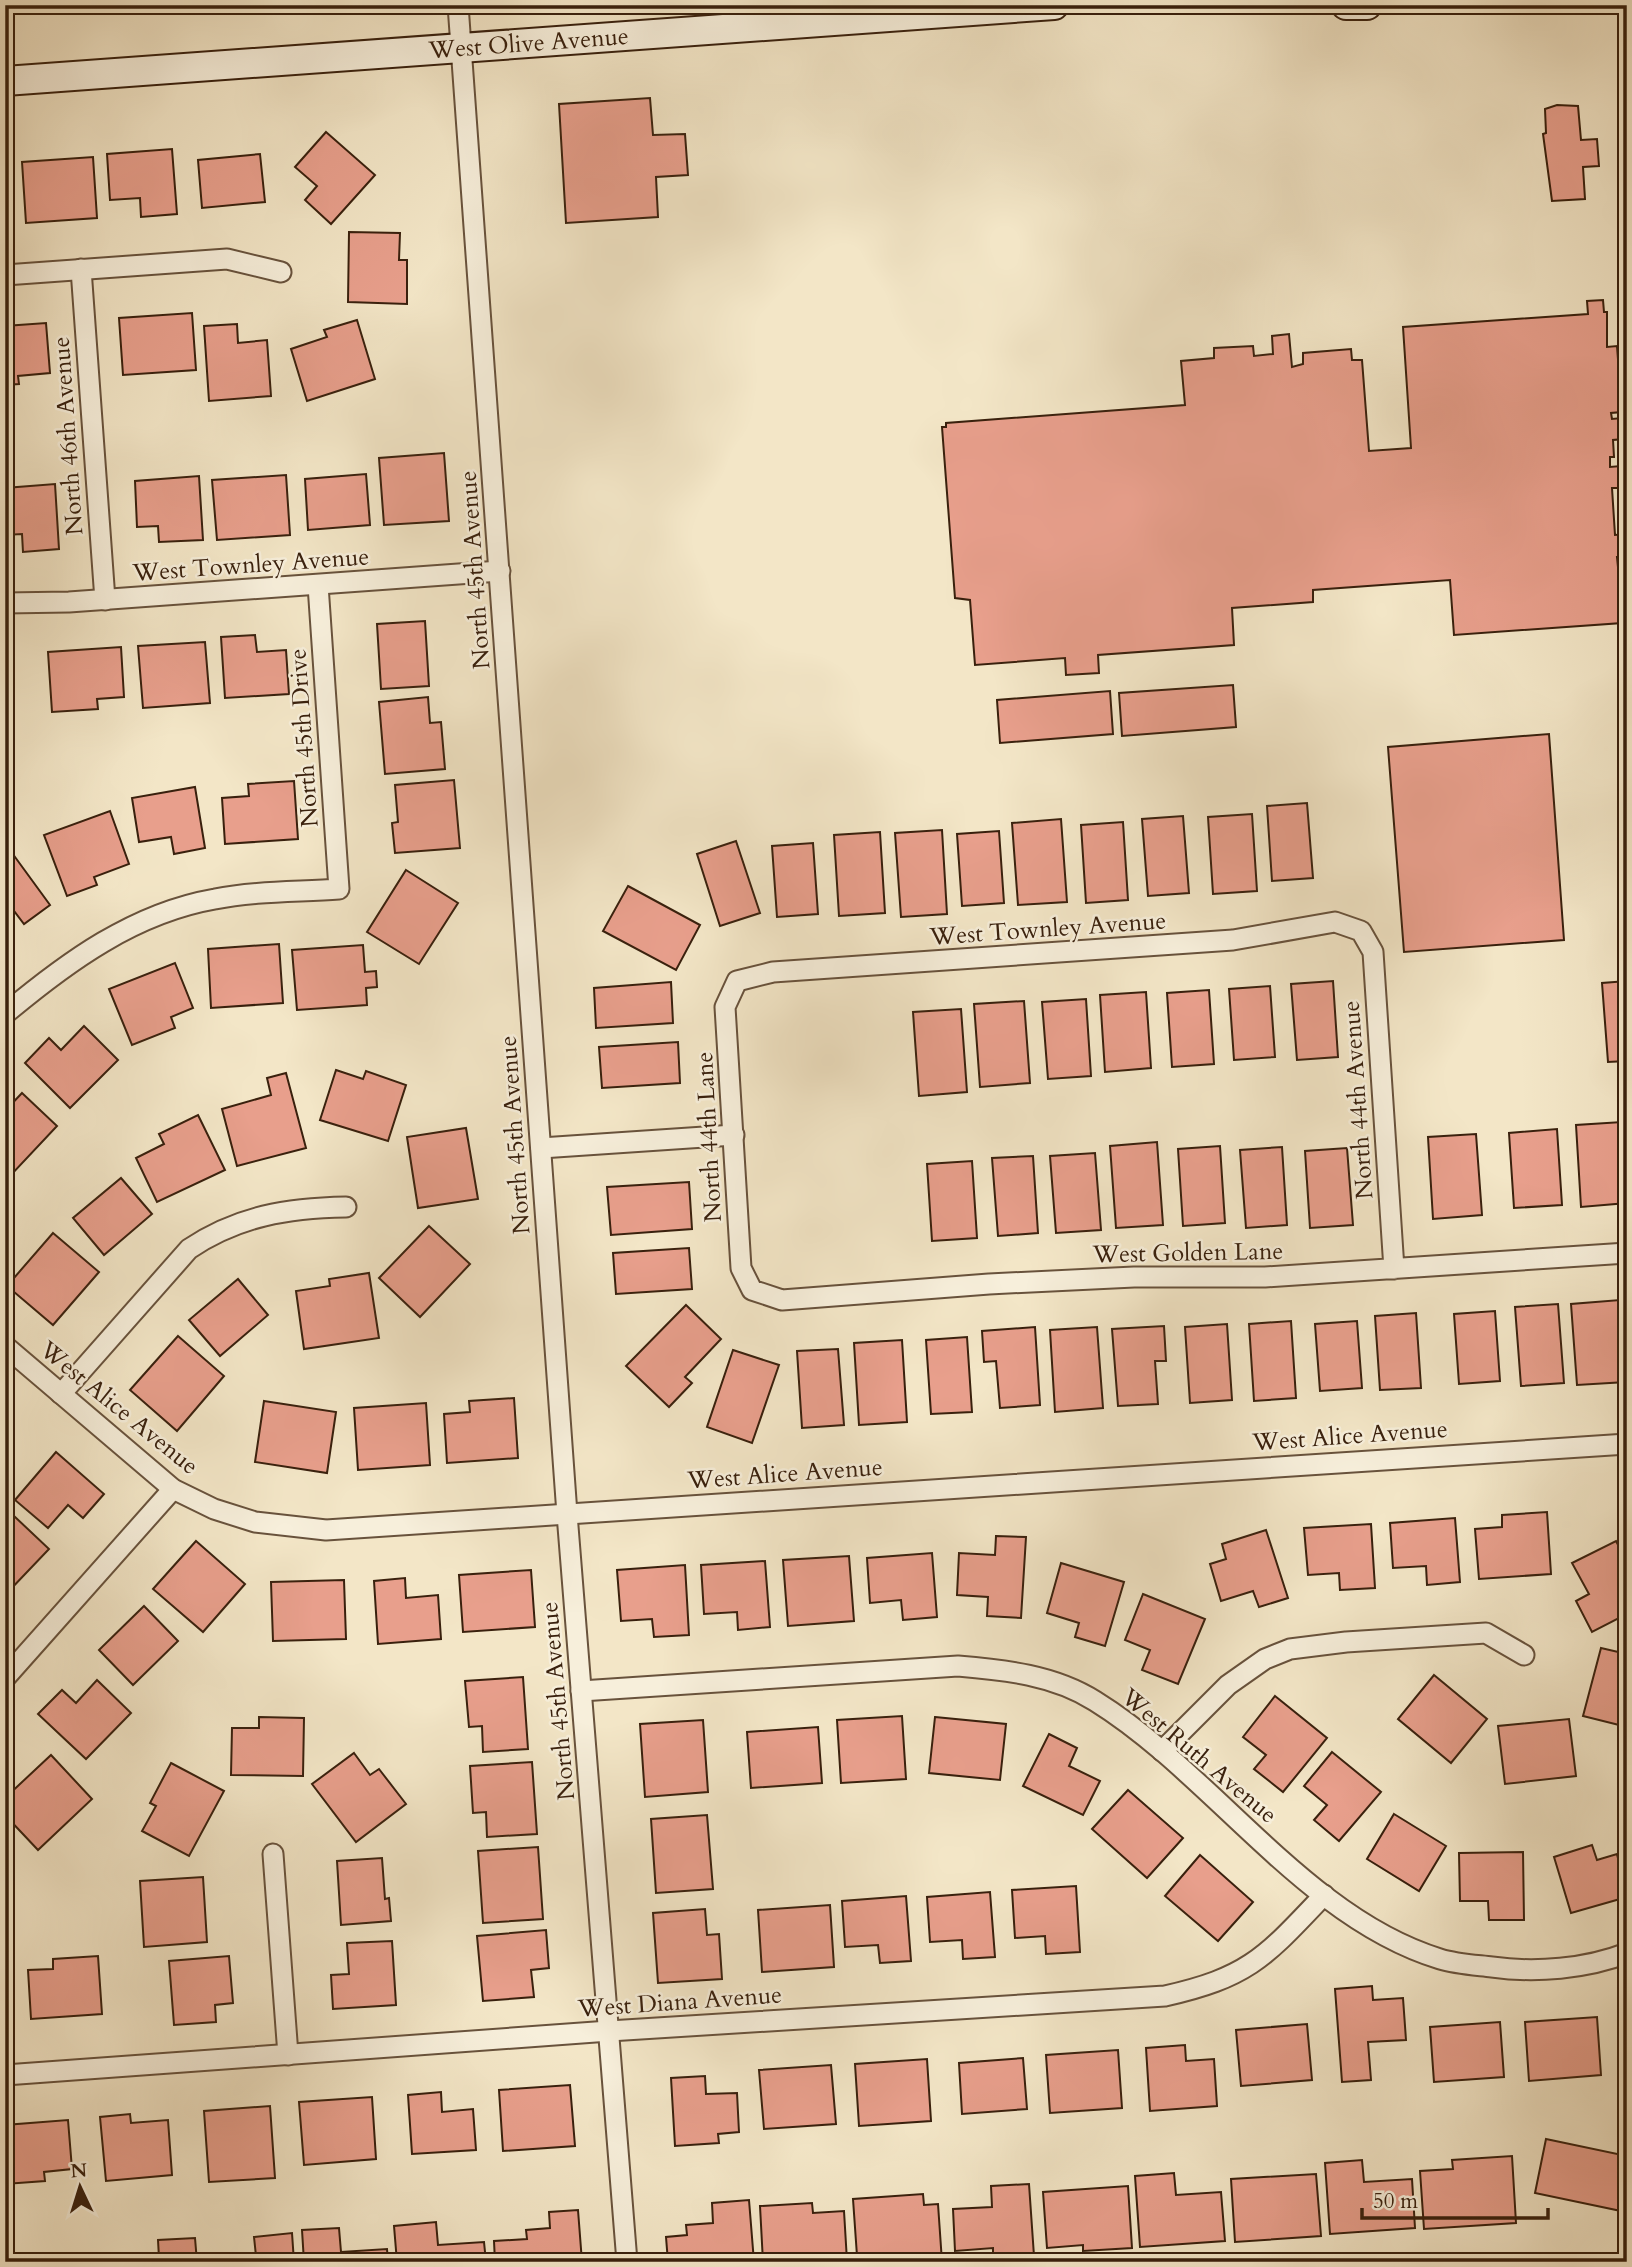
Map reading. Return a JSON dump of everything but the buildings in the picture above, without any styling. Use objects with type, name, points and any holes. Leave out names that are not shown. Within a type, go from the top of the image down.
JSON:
[{"type":"main road","name":"West Olive Avenue","points":[[5,81],[1054,5]]},
{"type":"main road","points":[[1346,5],[1367,5]]},
{"type":"street","name":"North 45th Avenue","points":[[458,5],[567,1514],[627,2262]]},
{"type":"street","points":[[5,275],[227,259],[281,272]]},
{"type":"street","name":"North 46th Avenue","points":[[81,269],[105,600]]},
{"type":"street","name":"West Townley Avenue","points":[[5,603],[105,600],[500,571]]},
{"type":"street","name":"North 45th Drive","points":[[5,1014],[58,970],[136,923],[215,899],[339,889],[318,584]]},
{"type":"street","name":"West Townley Avenue","points":[[737,981],[773,972],[1233,940],[1335,922],[1361,931]]},
{"type":"street","name":"North 44th Avenue","points":[[1361,931],[1373,952],[1394,1269]]},
{"type":"street","name":"North 44th Lane","points":[[737,981],[725,1007],[741,1268],[752,1290]]},
{"type":"street","points":[[541,1149],[734,1135]]},
{"type":"street","points":[[61,1394],[189,1249],[216,1231],[245,1219],[300,1208],[346,1207]]},
{"type":"street","name":"West Golden Lane","points":[[752,1290],[782,1300],[1016,1282],[1134,1277],[1265,1277],[1627,1253]]},
{"type":"street","name":"West Alice Avenue","points":[[5,1346],[173,1489],[214,1509],[255,1522],[326,1530],[1627,1444]]},
{"type":"street","points":[[5,1678],[173,1489]]},
{"type":"street","points":[[1162,1751],[1228,1685],[1265,1659],[1290,1649],[1346,1642],[1486,1633],[1524,1655]]},
{"type":"street","name":"West Ruth Avenue","points":[[581,1691],[958,1666],[1012,1670],[1057,1683],[1094,1700],[1162,1751],[1324,1895],[1380,1934],[1441,1960],[1525,1971],[1607,1961],[1627,1953]]},
{"type":"street","points":[[273,1854],[288,2055]]},
{"type":"street","name":"West Diana Avenue","points":[[5,2075],[609,2031],[1165,1996],[1210,1986],[1247,1969],[1276,1946],[1324,1895]]}]
